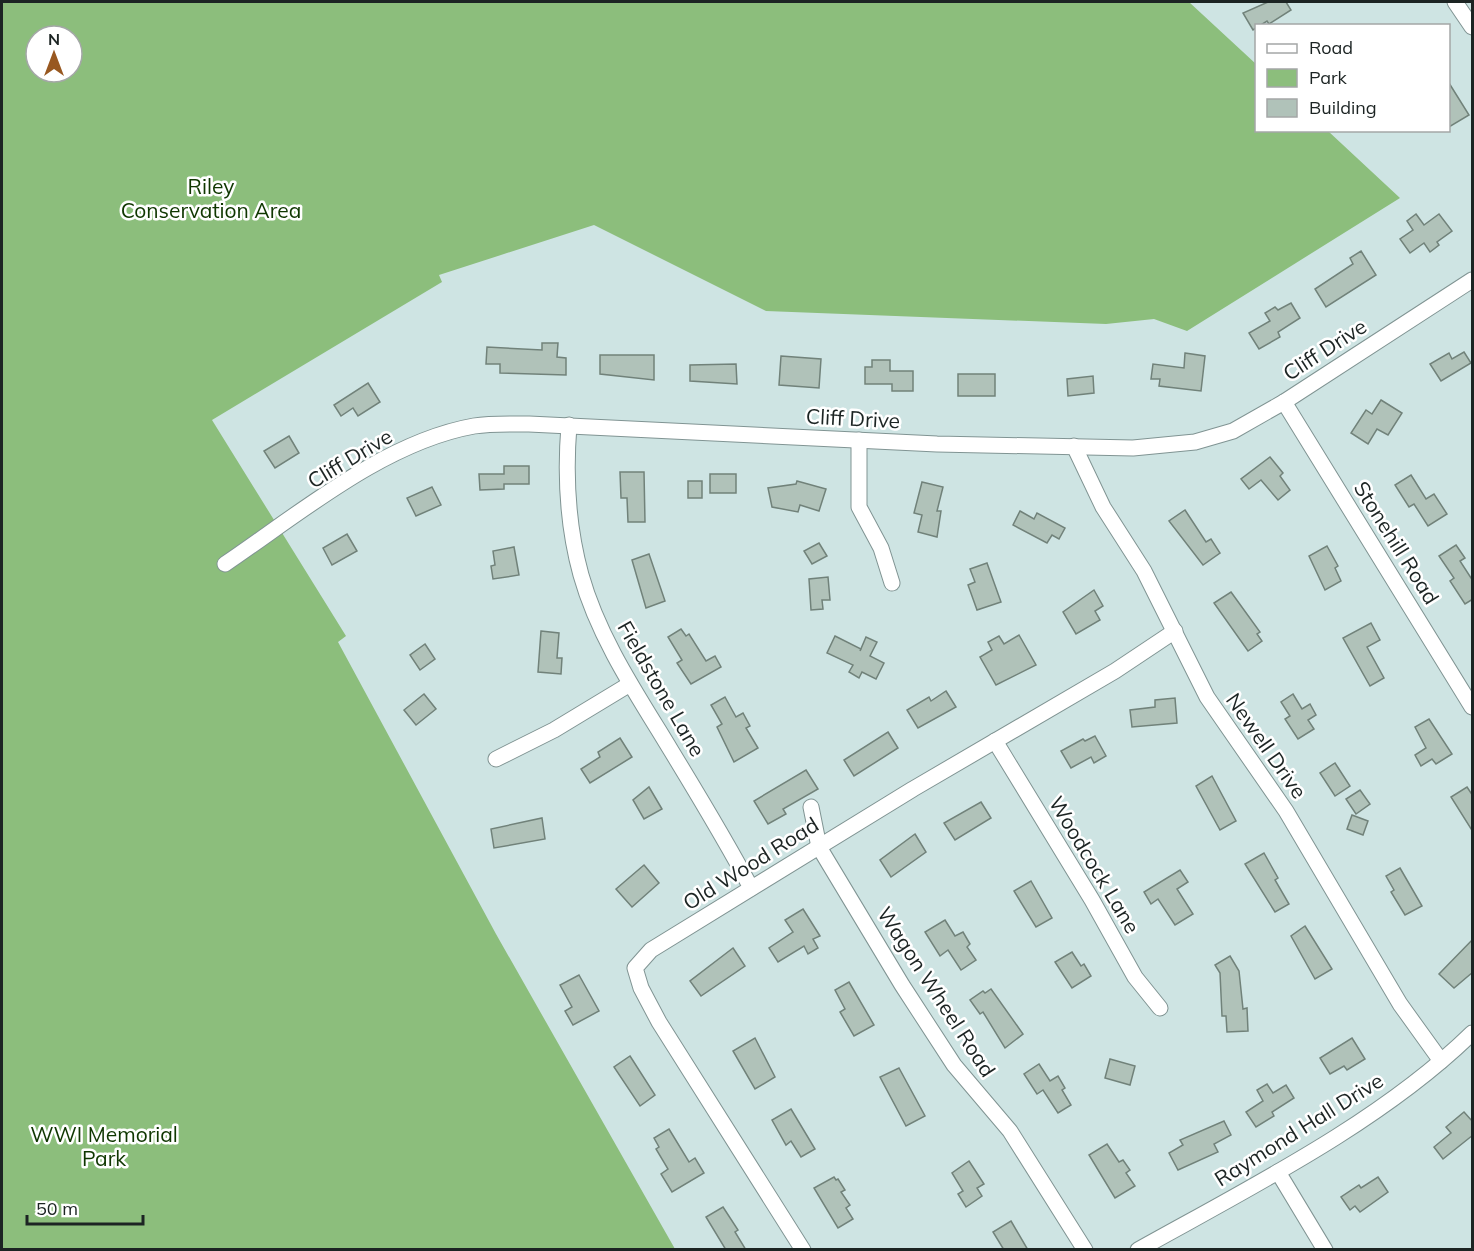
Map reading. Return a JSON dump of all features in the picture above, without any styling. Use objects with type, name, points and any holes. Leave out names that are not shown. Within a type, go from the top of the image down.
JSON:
[{"type":"street","points":[[1455,2],[1473,27]]},
{"type":"street","name":"Cliff Drive","points":[[225,564],[357,475],[406,448],[442,434],[476,426],[569,425],[937,444],[1133,448],[1196,442],[1233,431],[1284,402],[1473,280]]},
{"type":"street","name":"Stonehill Road","points":[[1284,402],[1473,707]]},
{"type":"street","name":"Fieldstone Lane","points":[[569,425],[567,448],[570,512],[581,574],[597,617],[630,684],[724,837],[751,888]]},
{"type":"street","points":[[858,440],[859,507],[881,548],[892,583]]},
{"type":"street","name":"Newell Drive","points":[[1074,446],[1103,507],[1144,571],[1207,697],[1286,811],[1400,1004],[1441,1061]]},
{"type":"street","name":"Old Wood Road","points":[[803,1250],[659,1022],[641,988],[635,968],[651,950],[1114,671],[1175,631]]},
{"type":"street","points":[[496,759],[554,730],[630,684]]},
{"type":"street","name":"Woodcock Lane","points":[[995,741],[1136,977],[1160,1008]]},
{"type":"street","name":"Wagon Wheel Road","points":[[811,807],[819,847],[902,984],[954,1065],[1010,1131],[1085,1250]]},
{"type":"street","name":"Raymond Hall Drive","points":[[1138,1250],[1278,1172],[1389,1100],[1441,1061],[1473,1033]]},
{"type":"street","points":[[1278,1172],[1325,1250]]},
{"type":"green space","points":[[2,2],[1189,2],[1255,63],[1255,132],[1329,132],[1400,198],[1187,331],[1154,319],[1106,324],[766,311],[594,225],[439,275],[442,282],[212,420],[346,636],[338,642],[496,934],[675,1249],[2,1250]]},
{"type":"building","points":[[1268,2],[1286,2],[1291,10],[1269,24],[1267,21],[1255,24],[1253,30],[1243,13]]},
{"type":"building","points":[[1450,85],[1469,115],[1450,126]]},
{"type":"building","points":[[1416,214],[1424,225],[1439,214],[1452,231],[1437,242],[1439,245],[1430,252],[1424,243],[1410,253],[1400,239],[1413,230],[1407,221]]},
{"type":"building","points":[[1361,251],[1376,275],[1326,307],[1315,289],[1353,264],[1350,258]]},
{"type":"building","points":[[1291,303],[1300,318],[1278,332],[1280,337],[1259,349],[1249,333],[1270,321],[1265,313],[1275,307],[1278,310]]},
{"type":"building","points":[[542,343],[558,343],[557,357],[566,358],[566,375],[500,373],[500,364],[486,364],[487,347],[542,350]]},
{"type":"building","points":[[1464,352],[1471,363],[1441,381],[1430,364],[1449,353],[1452,359]]},
{"type":"building","points":[[1185,353],[1205,356],[1201,391],[1159,386],[1160,379],[1151,379],[1153,364],[1184,368]]},
{"type":"building","points":[[600,355],[654,355],[654,380],[600,374]]},
{"type":"building","points":[[781,356],[821,359],[819,388],[779,385]]},
{"type":"building","points":[[872,360],[890,360],[890,371],[913,371],[913,391],[892,391],[892,384],[865,384],[865,367],[872,367]]},
{"type":"building","points":[[736,364],[737,384],[690,381],[690,365]]},
{"type":"building","points":[[958,374],[995,374],[995,396],[958,396]]},
{"type":"building","points":[[1093,376],[1094,393],[1068,396],[1067,379]]},
{"type":"building","points":[[368,383],[380,402],[358,416],[353,408],[341,416],[334,405]]},
{"type":"building","points":[[1381,400],[1402,413],[1388,435],[1377,429],[1368,444],[1351,433],[1366,410],[1372,414]]},
{"type":"building","points":[[289,436],[299,453],[275,468],[264,451]]},
{"type":"building","points":[[1270,457],[1283,473],[1280,476],[1290,490],[1278,500],[1261,480],[1249,489],[1241,479]]},
{"type":"building","points":[[504,466],[529,466],[529,484],[504,484],[504,489],[480,490],[479,474],[504,474]]},
{"type":"building","points":[[620,472],[644,472],[645,522],[628,522],[627,498],[621,498]]},
{"type":"building","points":[[710,474],[736,474],[736,493],[710,493]]},
{"type":"building","points":[[1411,475],[1426,499],[1434,494],[1447,514],[1428,526],[1414,504],[1409,507],[1395,485]]},
{"type":"building","points":[[688,481],[702,481],[702,498],[688,498]]},
{"type":"building","points":[[797,481],[826,489],[819,511],[800,505],[798,512],[772,507],[768,488],[796,484]]},
{"type":"building","points":[[922,482],[943,487],[937,511],[941,511],[937,537],[918,532],[922,515],[914,513]]},
{"type":"building","points":[[432,487],[441,505],[416,516],[407,498]]},
{"type":"building","points":[[1185,510],[1206,542],[1211,539],[1220,553],[1203,565],[1169,521]]},
{"type":"building","points":[[1020,511],[1034,519],[1037,513],[1065,528],[1059,539],[1052,535],[1047,543],[1013,525]]},
{"type":"building","points":[[347,534],[357,551],[332,565],[323,548]]},
{"type":"building","points":[[819,543],[827,556],[812,564],[804,551]]},
{"type":"building","points":[[1456,545],[1465,558],[1460,561],[1473,581],[1473,599],[1465,604],[1450,581],[1454,578],[1439,556]]},
{"type":"building","points":[[1327,546],[1338,566],[1335,568],[1341,581],[1325,590],[1309,556]]},
{"type":"building","points":[[514,547],[519,575],[493,579],[491,566],[495,565],[493,551]]},
{"type":"building","points":[[649,554],[665,601],[646,608],[632,560]]},
{"type":"building","points":[[987,563],[1001,602],[977,610],[968,585],[975,582],[970,569]]},
{"type":"building","points":[[828,577],[830,600],[822,600],[823,609],[811,610],[809,579]]},
{"type":"building","points":[[1094,590],[1103,606],[1095,611],[1100,620],[1076,634],[1063,612]]},
{"type":"building","points":[[1231,592],[1260,632],[1257,634],[1262,641],[1248,651],[1214,603]]},
{"type":"building","points":[[1371,623],[1380,640],[1367,647],[1384,678],[1370,686],[1343,638]]},
{"type":"building","points":[[681,629],[686,636],[689,634],[706,661],[715,656],[721,667],[691,684],[677,663],[682,660],[668,637]]},
{"type":"building","points":[[541,631],[559,633],[557,658],[562,658],[561,674],[538,672]]},
{"type":"building","points":[[1019,635],[1036,665],[996,685],[980,657],[992,650],[988,642],[999,636],[1004,644]]},
{"type":"building","points":[[835,636],[861,649],[866,637],[877,642],[870,656],[884,663],[876,679],[862,672],[859,678],[849,672],[853,665],[827,653]]},
{"type":"building","points":[[425,644],[435,659],[420,670],[410,655]]},
{"type":"building","points":[[946,691],[956,707],[918,728],[907,710],[929,697],[931,701]]},
{"type":"building","points":[[424,694],[436,709],[416,725],[404,710]]},
{"type":"building","points":[[1293,694],[1302,709],[1310,704],[1316,715],[1308,720],[1314,729],[1298,739],[1285,719],[1290,716],[1281,702]]},
{"type":"building","points":[[725,697],[736,717],[743,713],[750,726],[746,728],[758,748],[734,762],[717,727],[722,724],[711,705]]},
{"type":"building","points":[[1175,698],[1177,723],[1132,727],[1130,710],[1155,707],[1155,700]]},
{"type":"building","points":[[1429,719],[1452,754],[1436,764],[1432,759],[1421,766],[1415,755],[1426,748],[1415,727]]},
{"type":"building","points":[[888,732],[898,748],[854,776],[844,760]]},
{"type":"building","points":[[1095,736],[1106,756],[1094,763],[1091,757],[1071,768],[1061,751],[1083,739],[1085,741]]},
{"type":"building","points":[[620,738],[632,757],[590,783],[581,769],[600,757],[598,752]]},
{"type":"building","points":[[1335,763],[1350,786],[1335,796],[1320,773]]},
{"type":"building","points":[[806,770],[818,789],[783,809],[786,814],[768,824],[754,801]]},
{"type":"building","points":[[1212,776],[1236,821],[1220,830],[1196,786]]},
{"type":"building","points":[[649,787],[662,809],[644,819],[633,800]]},
{"type":"building","points":[[1467,787],[1473,796],[1473,832],[1451,797]]},
{"type":"building","points":[[1360,790],[1370,804],[1356,814],[1346,799]]},
{"type":"building","points":[[981,802],[991,818],[955,840],[944,823]]},
{"type":"building","points":[[1352,815],[1368,821],[1363,835],[1347,829]]},
{"type":"building","points":[[542,818],[545,839],[494,848],[491,829]]},
{"type":"building","points":[[915,834],[926,852],[891,877],[880,860]]},
{"type":"building","points":[[1264,853],[1278,878],[1275,880],[1289,904],[1275,912],[1245,864]]},
{"type":"building","points":[[644,865],[659,883],[632,907],[616,889]]},
{"type":"building","points":[[1400,868],[1422,906],[1405,915],[1391,892],[1394,890],[1386,876]]},
{"type":"building","points":[[1180,870],[1188,882],[1177,889],[1193,914],[1175,925],[1158,899],[1151,904],[1144,892]]},
{"type":"building","points":[[1031,881],[1052,918],[1036,927],[1014,891]]},
{"type":"building","points":[[803,909],[820,936],[813,939],[818,948],[808,954],[804,946],[778,962],[769,948],[793,932],[785,920]]},
{"type":"building","points":[[945,920],[955,936],[963,932],[970,944],[967,947],[976,960],[961,970],[948,950],[940,956],[925,932]]},
{"type":"building","points":[[1305,926],[1332,969],[1315,979],[1291,936]]},
{"type":"building","points":[[1473,939],[1473,972],[1454,988],[1439,974]]},
{"type":"building","points":[[733,948],[745,966],[701,996],[690,981]]},
{"type":"building","points":[[1072,952],[1081,966],[1084,964],[1091,976],[1072,988],[1055,962]]},
{"type":"building","points":[[1230,956],[1239,971],[1243,1009],[1247,1008],[1248,1031],[1227,1032],[1226,1016],[1222,1016],[1220,973],[1215,965]]},
{"type":"building","points":[[579,975],[599,1011],[573,1025],[565,1011],[572,1007],[560,985]]},
{"type":"building","points":[[849,982],[874,1025],[854,1036],[840,1012],[845,1009],[835,990]]},
{"type":"building","points":[[991,989],[1023,1034],[1005,1048],[983,1012],[980,1014],[970,1000],[983,991],[985,993]]},
{"type":"building","points":[[755,1038],[775,1077],[755,1089],[733,1051]]},
{"type":"building","points":[[1352,1038],[1365,1059],[1347,1070],[1344,1066],[1330,1074],[1320,1058]]},
{"type":"building","points":[[630,1056],[655,1095],[640,1106],[614,1067]]},
{"type":"building","points":[[1110,1059],[1135,1066],[1130,1085],[1105,1078]]},
{"type":"building","points":[[1039,1064],[1050,1081],[1058,1076],[1065,1088],[1062,1090],[1071,1105],[1058,1113],[1043,1090],[1037,1094],[1024,1074]]},
{"type":"building","points":[[899,1068],[925,1116],[906,1126],[880,1077]]},
{"type":"building","points":[[1267,1084],[1273,1093],[1286,1085],[1294,1098],[1272,1112],[1274,1116],[1256,1127],[1246,1112],[1263,1101],[1257,1090]]},
{"type":"building","points":[[791,1109],[815,1149],[801,1157],[791,1141],[786,1145],[772,1120]]},
{"type":"building","points":[[1464,1112],[1473,1122],[1473,1135],[1443,1159],[1434,1147],[1451,1133],[1446,1127]]},
{"type":"building","points":[[1224,1121],[1231,1135],[1214,1144],[1218,1152],[1178,1170],[1169,1153],[1183,1145],[1180,1140]]},
{"type":"building","points":[[669,1129],[689,1162],[695,1158],[704,1173],[672,1192],[661,1174],[668,1169],[656,1149],[659,1147],[654,1138]]},
{"type":"building","points":[[1107,1144],[1119,1162],[1123,1160],[1130,1170],[1126,1173],[1135,1186],[1115,1198],[1089,1155]]},
{"type":"building","points":[[969,1161],[984,1184],[977,1188],[982,1196],[966,1207],[958,1194],[963,1191],[952,1173]]},
{"type":"building","points":[[834,1177],[845,1190],[841,1192],[850,1205],[846,1208],[853,1219],[838,1228],[814,1188]]},
{"type":"building","points":[[1378,1177],[1388,1192],[1360,1212],[1355,1206],[1350,1210],[1341,1197],[1359,1185],[1361,1188]]},
{"type":"building","points":[[723,1207],[738,1230],[735,1232],[746,1250],[726,1250],[706,1217]]},
{"type":"building","points":[[1011,1221],[1028,1250],[1004,1250],[993,1232]]},
{"type":"park label","name":"Riley Conservation Area","points":[[211,199]]},
{"type":"park label","name":"WWI Memorial Park","points":[[104,1147]]}]
